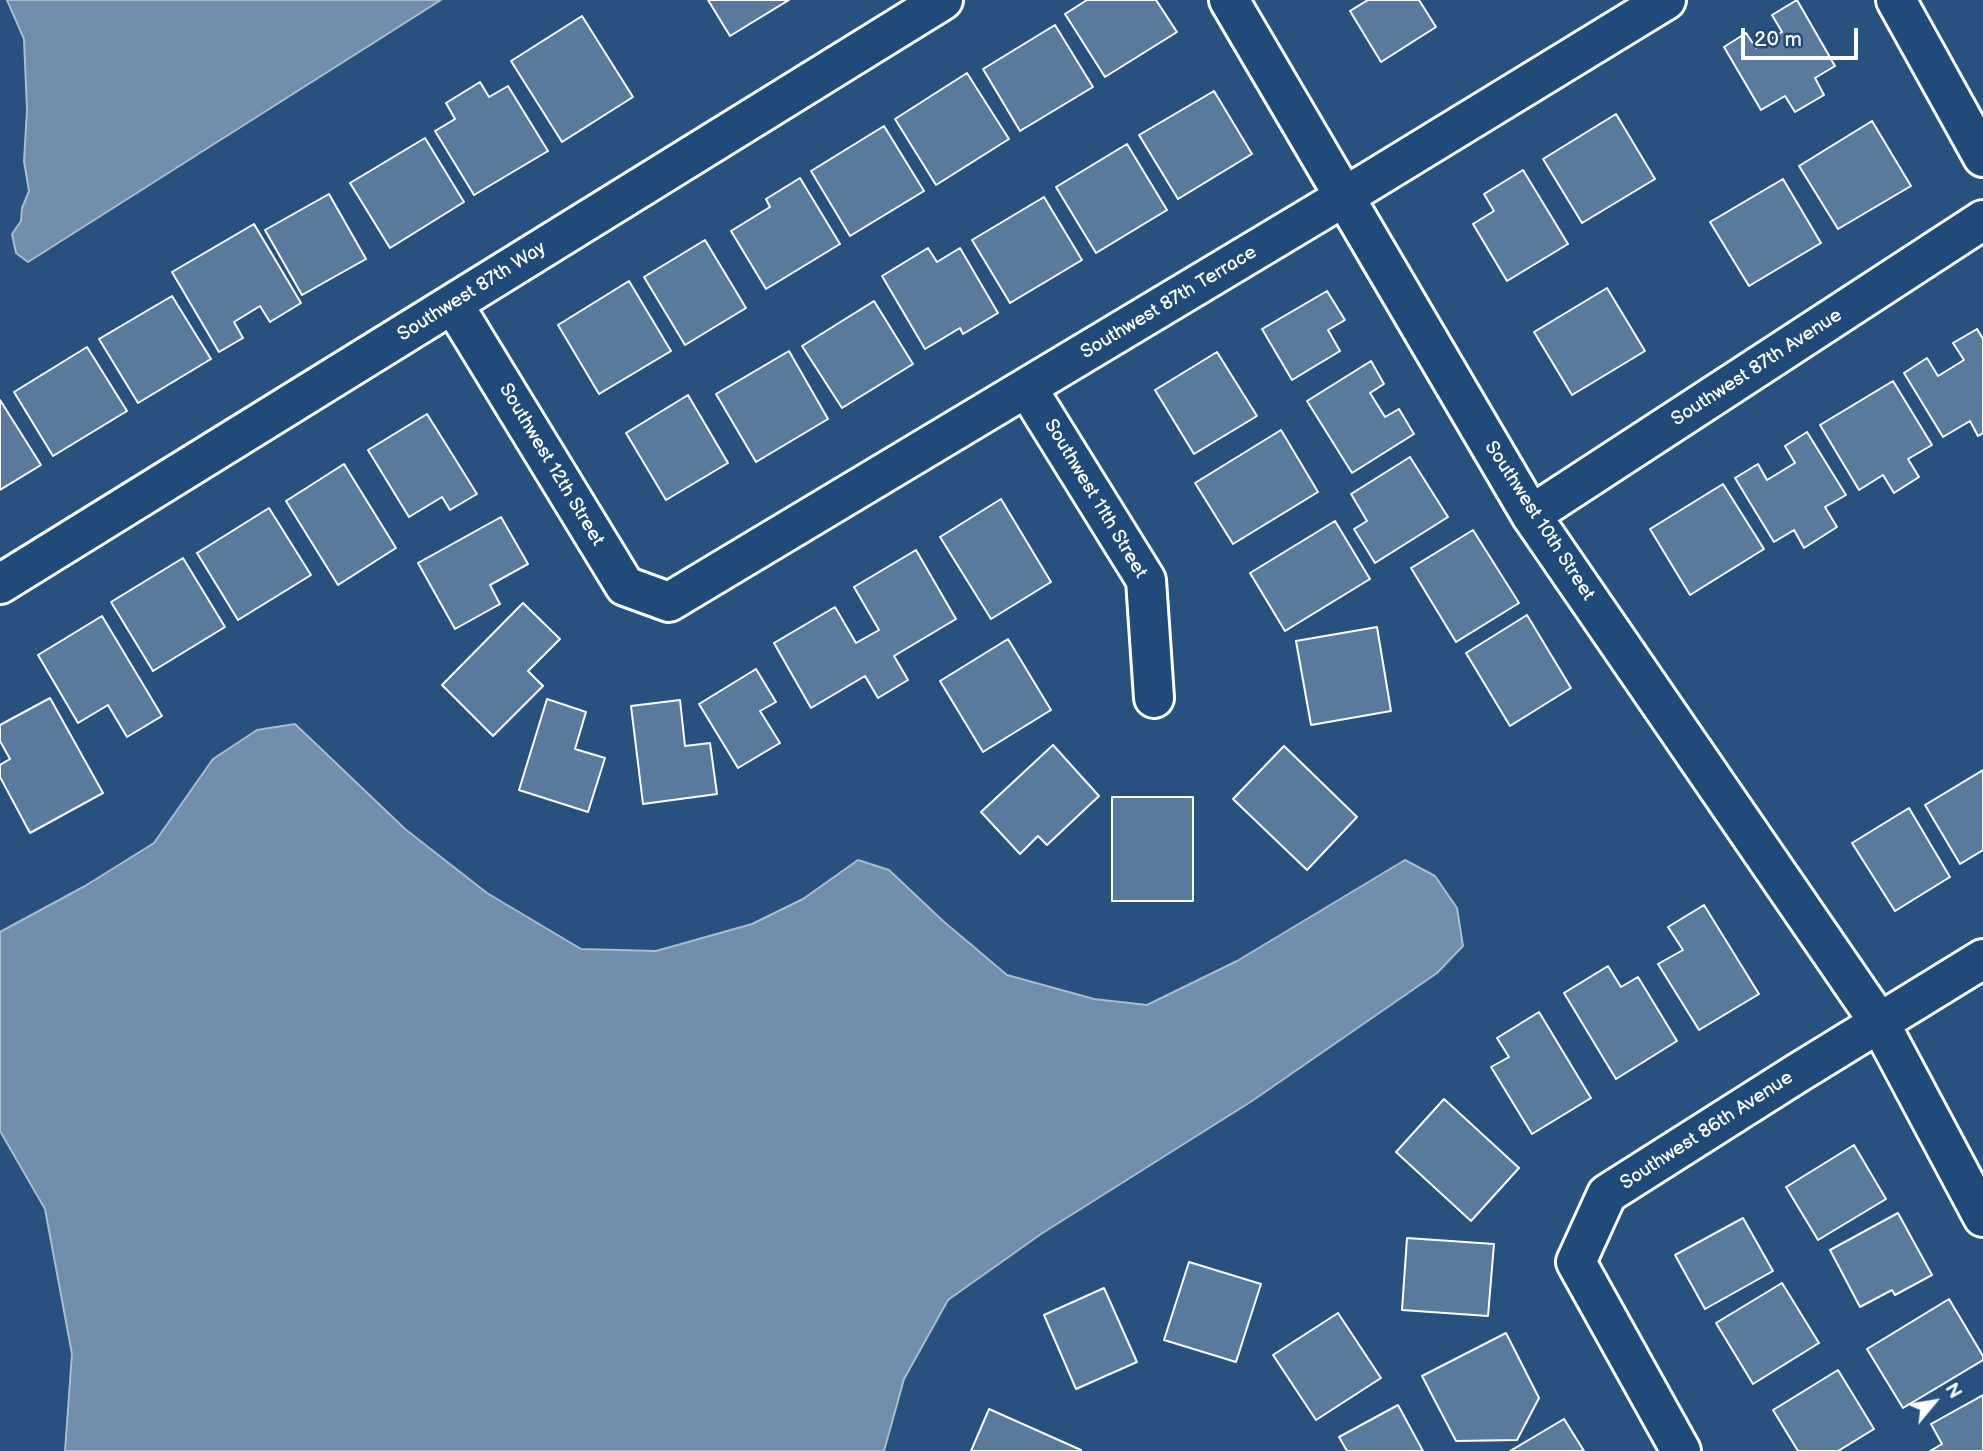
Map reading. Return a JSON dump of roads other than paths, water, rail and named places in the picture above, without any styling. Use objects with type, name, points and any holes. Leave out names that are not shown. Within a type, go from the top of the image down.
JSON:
[{"type":"street","name":"Southwest 87th Way","points":[[0,584],[943,0]]},
{"type":"street","name":"Southwest 10th Street","points":[[1229,0],[1531,515],[1879,1023],[1983,1217]]},
{"type":"street","name":"Southwest 87th Terrace","points":[[669,602],[1345,197],[1666,0]]},
{"type":"street","points":[[1896,0],[1983,157]]},
{"type":"street","name":"Southwest 87th Avenue","points":[[1531,515],[1983,220]]},
{"type":"street","name":"Southwest 12th Street","points":[[453,304],[625,586],[669,602]]},
{"type":"street","name":"Southwest 11th Street","points":[[1027,388],[1146,580],[1154,698]]},
{"type":"street","name":"Southwest 86th Avenue","points":[[1681,1451],[1576,1262],[1607,1194],[1983,959]]},
{"type":"water","points":[[7,0],[441,0],[28,262],[16,253],[12,234],[21,221],[22,208],[29,191],[24,161],[27,110],[24,39]]},
{"type":"water","points":[[295,724],[405,829],[487,893],[581,949],[656,951],[752,924],[803,899],[858,860],[889,870],[943,921],[1007,975],[1094,999],[1147,1005],[1237,961],[1405,860],[1435,876],[1457,908],[1463,946],[1437,973],[1252,1101],[1041,1234],[948,1300],[904,1379],[884,1451],[65,1451],[72,1354],[45,1209],[0,1131],[0,932],[85,886],[154,843],[213,759],[257,730]]}]
